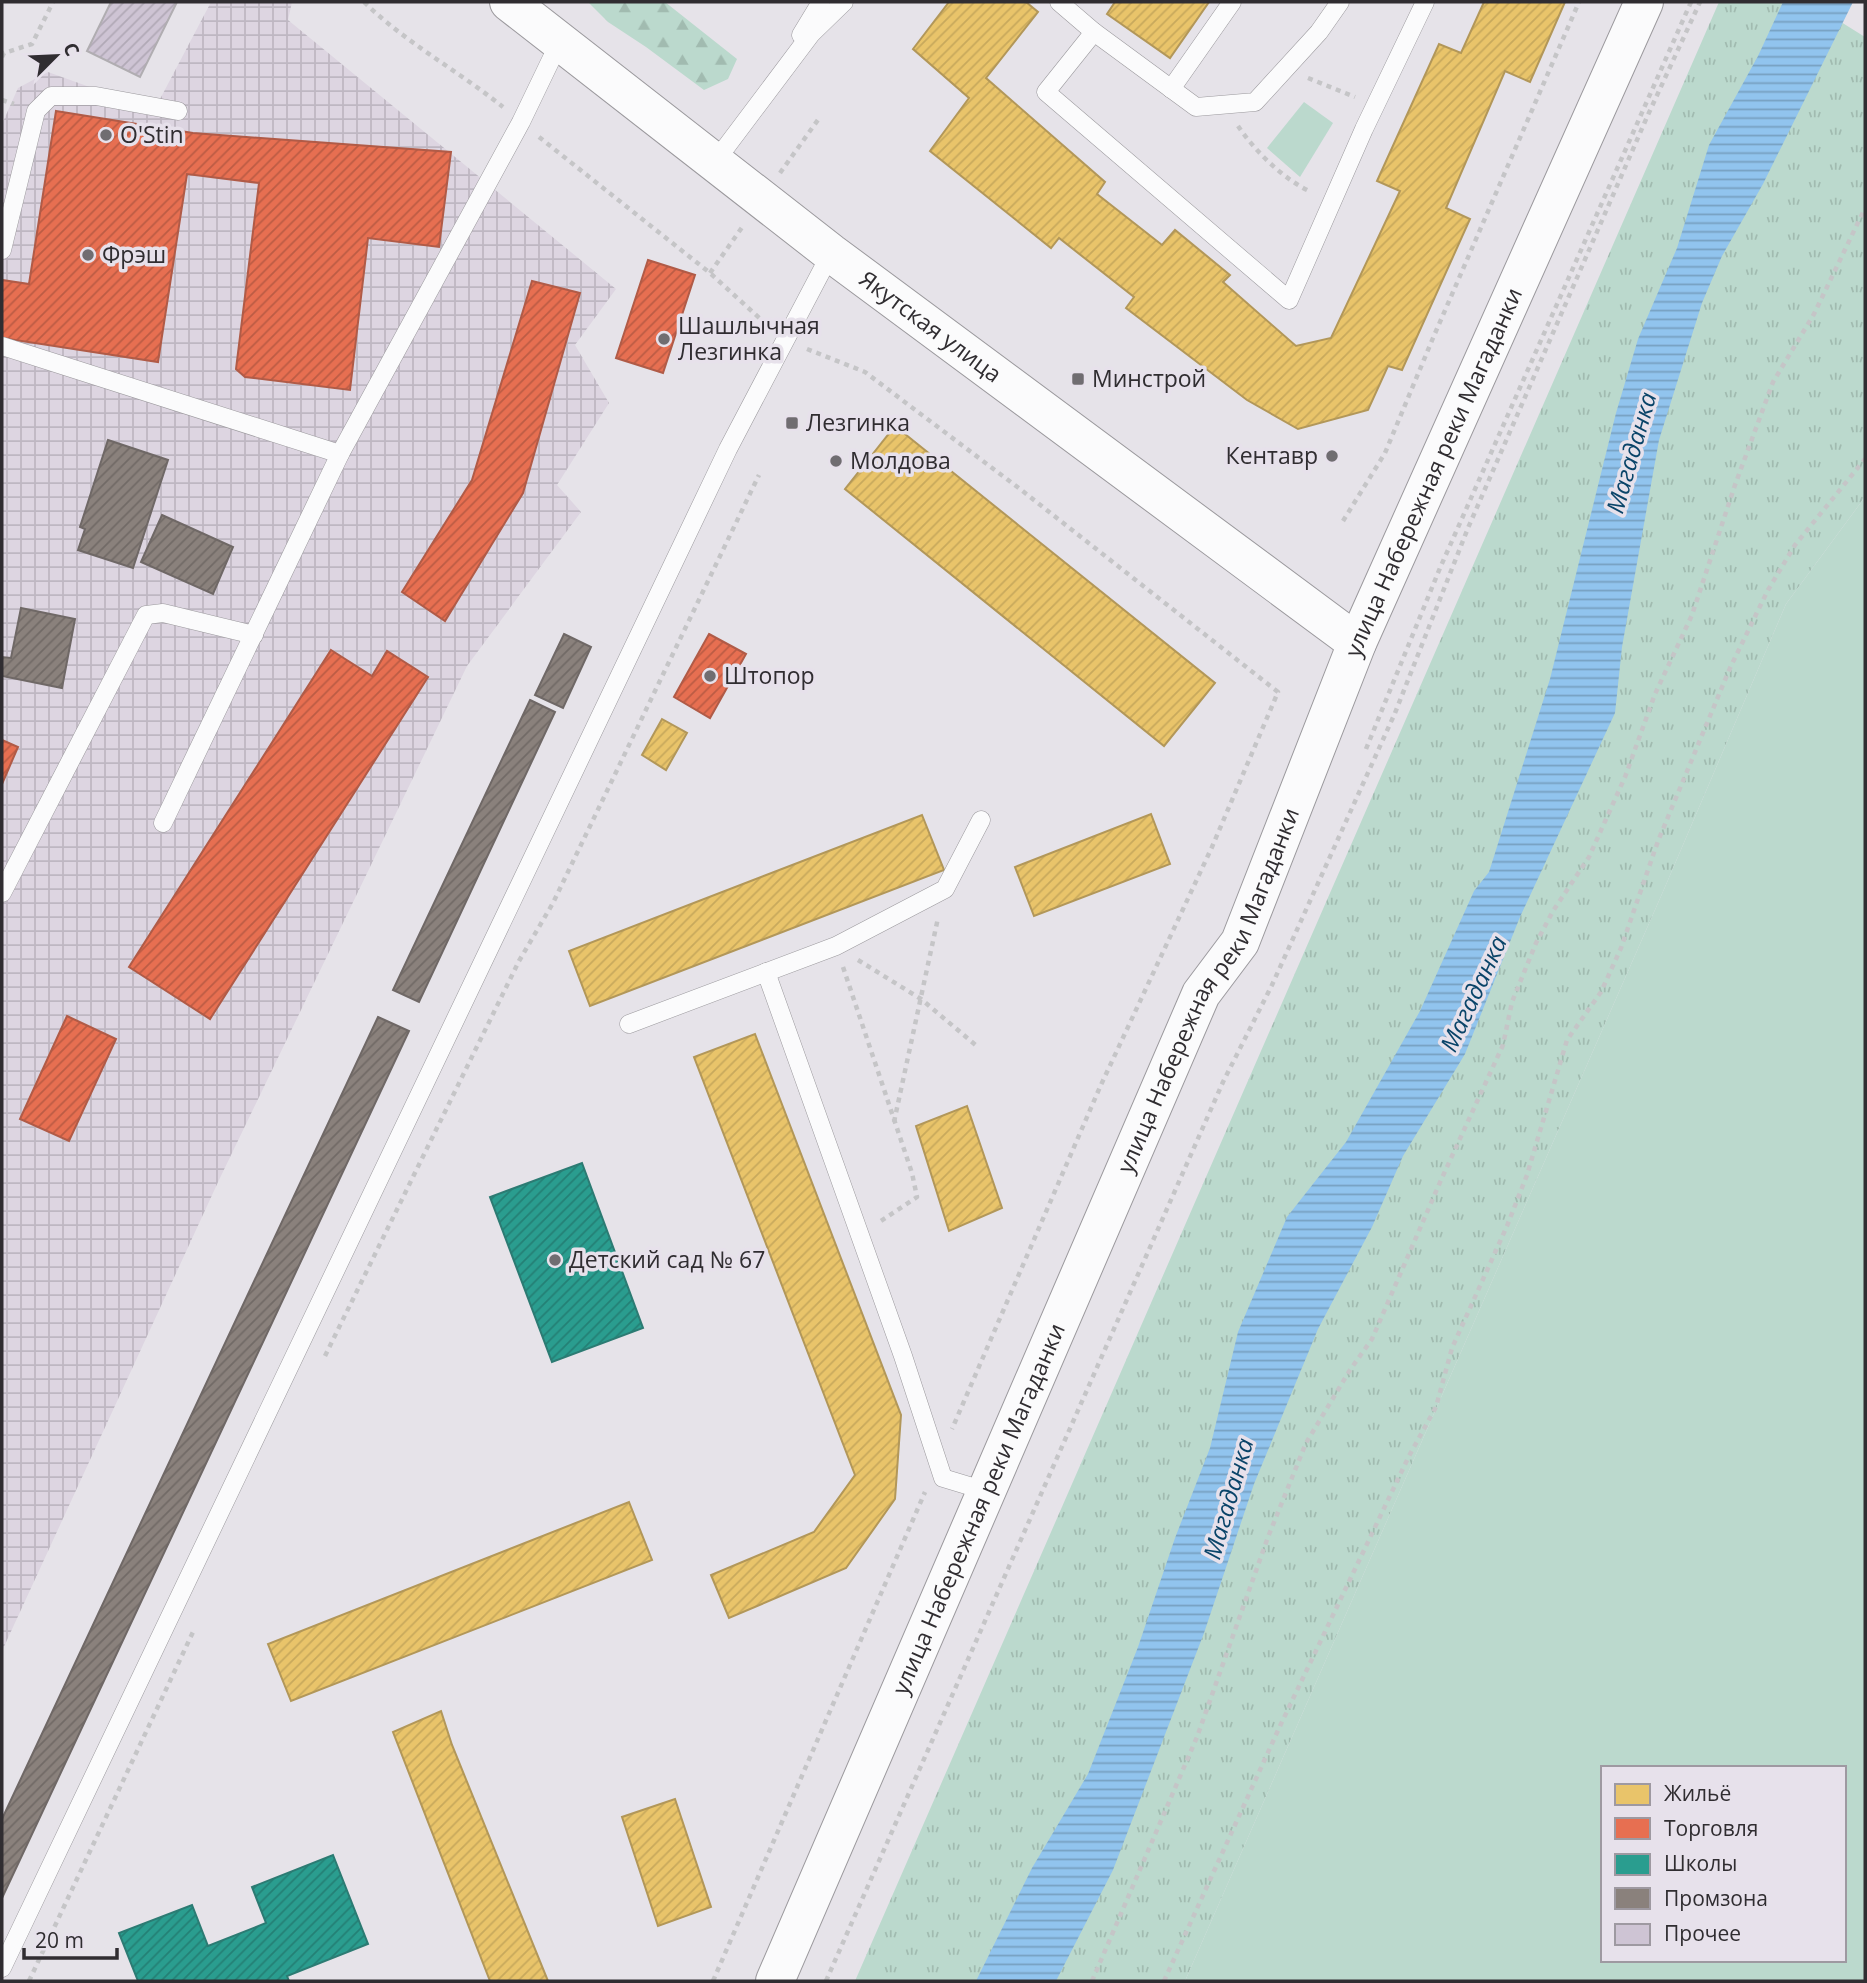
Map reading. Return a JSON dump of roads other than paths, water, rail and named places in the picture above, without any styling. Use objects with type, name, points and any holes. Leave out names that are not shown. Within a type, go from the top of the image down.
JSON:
[{"type":"street","name":"Якутская улица","points":[[509,2],[831,253],[1357,643]]},
{"type":"street","name":"улица Набережная реки Магаданки","points":[[775,1981],[1201,993],[1240,942],[1357,643],[1644,2]]},
{"type":"lane","points":[[774,81],[821,2]]},
{"type":"lane","points":[[714,163],[811,34],[844,2]]},
{"type":"lane","points":[[1059,2],[1094,32],[1196,107],[1255,102],[1319,32],[1339,2]]},
{"type":"lane","points":[[1171,89],[1232,2]]},
{"type":"lane","points":[[1094,32],[1046,92],[1289,300],[1375,105],[1425,2]]},
{"type":"lane","points":[[163,823],[340,454],[521,122],[559,41]]},
{"type":"lane","points":[[2,250],[36,111],[51,96],[96,96],[178,111]]},
{"type":"lane","points":[[2,1968],[728,449],[831,253]]},
{"type":"lane","points":[[2,346],[340,454]]},
{"type":"lane","points":[[2,893],[146,615],[163,612],[254,635]]},
{"type":"lane","points":[[629,1024],[836,946],[944,889],[981,820]]},
{"type":"lane","points":[[766,972],[903,1356],[943,1478],[986,1491]]},
{"type":"water","name":"Магаданка","points":[[1783,2],[1853,2],[1763,184],[1722,256],[1702,303],[1659,440],[1622,647],[1615,713],[1520,917],[1465,1054],[1403,1156],[1372,1227],[1318,1329],[1254,1484],[1204,1633],[1113,1870],[1056,1981],[976,1981],[1032,1868],[1088,1774],[1138,1647],[1175,1538],[1210,1448],[1238,1332],[1287,1217],[1346,1142],[1420,1011],[1474,891],[1489,872],[1550,679],[1616,413],[1638,339],[1677,248],[1709,145],[1758,56]]},
{"type":"place","name":"O'Stin","points":[[106,135]]},
{"type":"place","name":"Фрэш","points":[[88,255]]},
{"type":"place","name":"Шашлычная Лезгинка","points":[[664,339]]},
{"type":"place","name":"Минстрой","points":[[1078,379]]},
{"type":"place","name":"Лезгинка","points":[[792,423]]},
{"type":"place","name":"Кентавр","points":[[1332,456]]},
{"type":"place","name":"Молдова","points":[[836,461]]},
{"type":"place","name":"Штопор","points":[[710,676]]},
{"type":"place","name":"Детский сад № 67","points":[[555,1260]]}]
